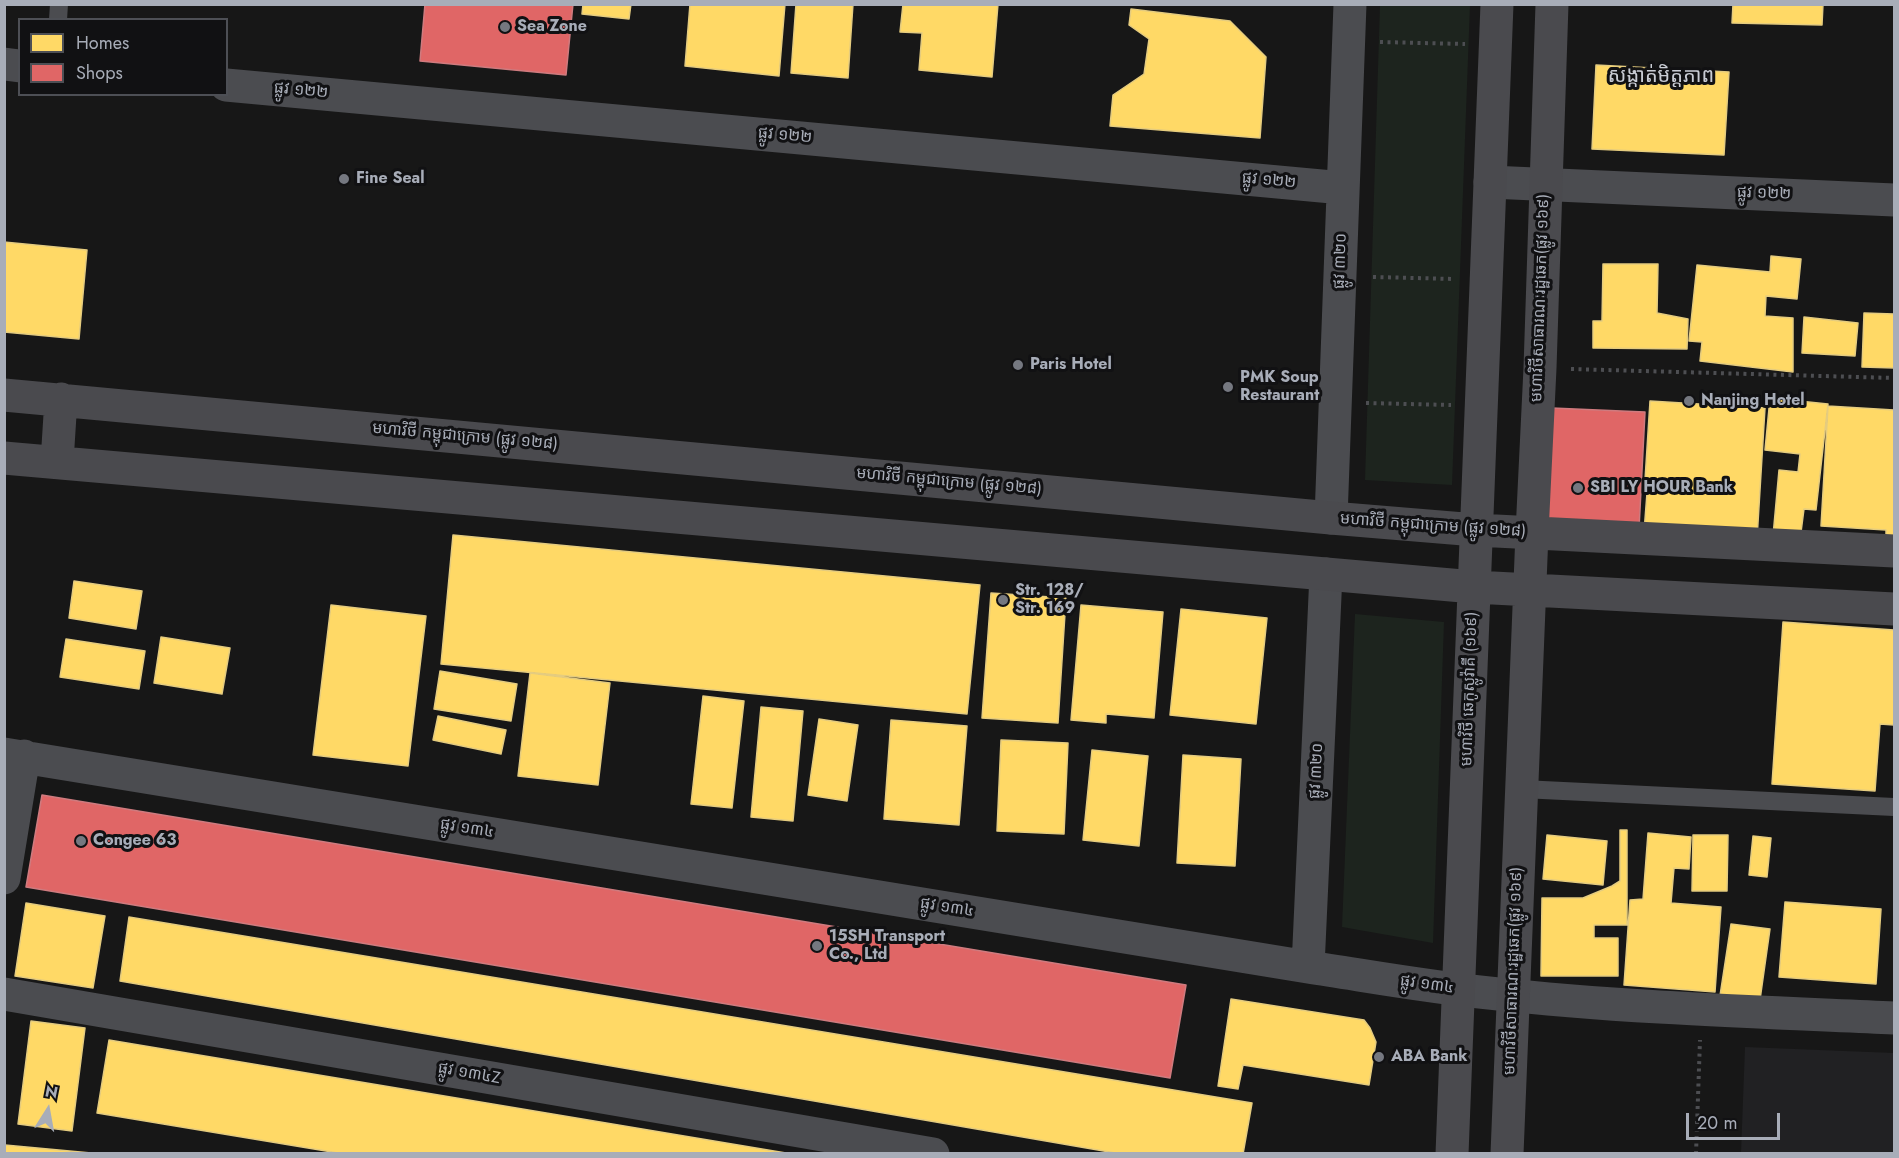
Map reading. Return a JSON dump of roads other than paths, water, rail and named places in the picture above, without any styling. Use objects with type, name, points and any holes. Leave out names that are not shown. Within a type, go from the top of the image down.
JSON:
[{"type":"main road","points":[[1474,587],[1497,4]]},
{"type":"main road","name":"មហាវិថីសាធារណៈរដ្ឋឆេក(ផ្លូវ ១៦៩)","points":[[1529,591],[1540,368],[1552,4]]},
{"type":"main road","name":"មហាវិថី កម្ពុជាក្រោម (ផ្លូវ ១២៨)","points":[[4,394],[1331,518],[1476,530],[1894,551]]},
{"type":"main road","points":[[57,462],[61,399]]},
{"type":"main road","points":[[4,458],[1474,587],[1894,609]]},
{"type":"main road","name":"មហាវិថី ឆេកូស្លូវ៉ាគី (១៦៩)","points":[[1458,989],[1474,587]]},
{"type":"main road","points":[[1522,789],[1529,591]]},
{"type":"main road","name":"មហាវិថីសាធារណៈរដ្ឋឆេក(ផ្លូវ ១៦៩)","points":[[1507,1154],[1522,789]]},
{"type":"main road","points":[[1452,1154],[1458,989]]},
{"type":"street","name":"ផ្លូវ ៣២០","points":[[1331,518],[1350,4]]},
{"type":"street","name":"ផ្លូវ ១២២","points":[[228,85],[1343,188]]},
{"type":"street","name":"ផ្លូវ ១២២","points":[[1490,182],[1894,200]]},
{"type":"street","name":"ផ្លូវ ៣២០","points":[[1308,967],[1326,574]]},
{"type":"street","name":"ផ្លូវ ១៣៤","points":[[14,755],[1308,967],[1458,989],[1513,996],[1701,1010],[1894,1018]]},
{"type":"street","points":[[4,878],[14,755]]},
{"type":"street","name":"ផ្លូវ ១៣៤Z","points":[[4,994],[933,1154]]},
{"type":"lane","points":[[1522,789],[1894,807]]},
{"type":"place","name":"Sea Zone","points":[[505,27]]},
{"type":"place","name":"Fine Seal","points":[[344,179]]},
{"type":"place","name":"Paris Hotel","points":[[1018,365]]},
{"type":"place","name":"PMK Soup Restaurant","points":[[1228,387]]},
{"type":"place","name":"Nanjing Hotel","points":[[1689,401]]},
{"type":"place","name":"SBI LY HOUR Bank","points":[[1578,488]]},
{"type":"place","name":"Str. 128/ Str. 169","points":[[1003,600]]},
{"type":"place","name":"Congee 63","points":[[81,841]]},
{"type":"place","name":"15SH Transport Co., Ltd","points":[[817,946]]},
{"type":"place","name":"ABA Bank","points":[[1379,1057]]},
{"type":"district","name":"សង្កាត់មិត្តភាព","points":[[1661,77]]}]
